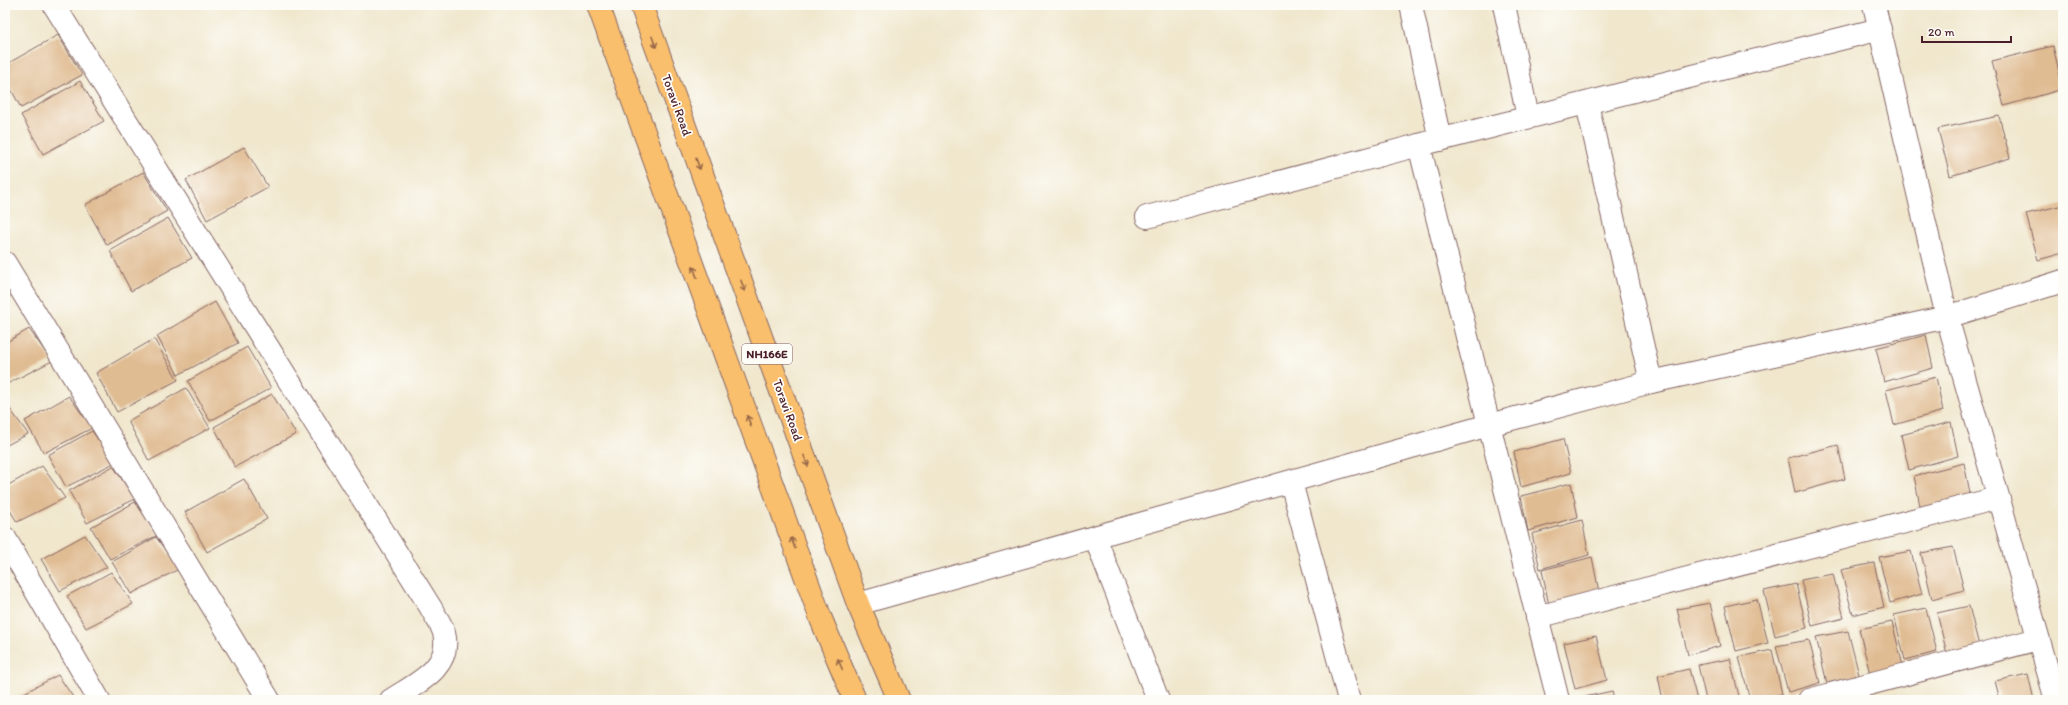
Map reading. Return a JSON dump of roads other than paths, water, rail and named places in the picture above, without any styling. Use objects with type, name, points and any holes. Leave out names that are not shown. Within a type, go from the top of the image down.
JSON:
[{"type":"highway","name":"NH166E","points":[[598,5],[821,619],[855,700]]},
{"type":"highway","name":"Toravi Road","points":[[641,5],[858,604],[899,700]]},
{"type":"street","points":[[54,5],[431,608],[444,633],[445,656],[433,672],[391,700]]},
{"type":"street","points":[[1411,5],[1440,140]]},
{"type":"street","points":[[1504,5],[1528,117]]},
{"type":"street","points":[[1874,5],[1947,317],[2056,700]]},
{"type":"street","points":[[1148,217],[1528,117],[1586,104],[1880,29]]},
{"type":"street","points":[[1586,104],[1651,382]]},
{"type":"street","points":[[1419,145],[1558,700]]},
{"type":"street","points":[[5,264],[270,700]]},
{"type":"street","points":[[858,604],[1489,425],[1651,382],[1947,317],[2063,281]]},
{"type":"street","points":[[1291,482],[1349,700]]},
{"type":"street","points":[[1537,617],[1998,498]]},
{"type":"street","points":[[1095,537],[1158,700]]},
{"type":"street","points":[[5,538],[99,700]]},
{"type":"street","points":[[1810,700],[2038,639]]}]
